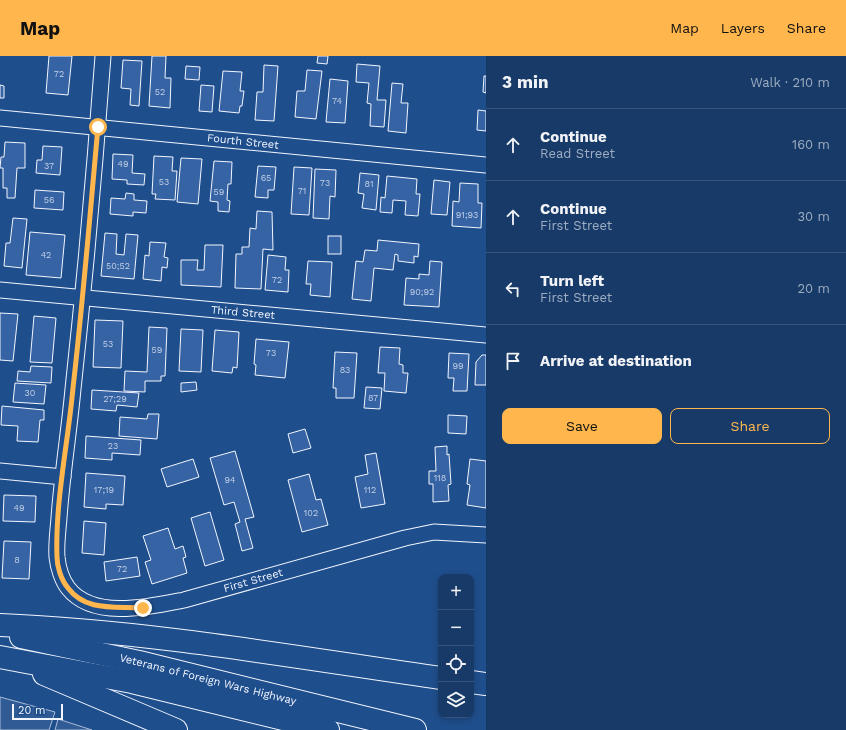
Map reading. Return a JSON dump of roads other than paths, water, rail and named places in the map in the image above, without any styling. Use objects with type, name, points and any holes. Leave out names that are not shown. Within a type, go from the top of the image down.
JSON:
[{"type":"main road","points":[[0,625],[68,628],[166,638],[438,678]]},
{"type":"main road","name":"Veterans of Foreign Wars Highway","points":[[0,633],[152,665],[415,730]]},
{"type":"main road","points":[[0,658],[70,684],[176,730]]},
{"type":"main road","name":"Veterans of Foreign Wars Highway","points":[[0,658],[132,682],[328,730]]},
{"type":"main road","points":[[474,682],[486,684]]},
{"type":"street","name":"First Street","points":[[103,56],[83,298],[63,477],[57,558],[61,575],[67,587],[76,597],[87,604],[100,607],[143,608],[184,600],[405,538],[434,532],[486,535]]},
{"type":"street","name":"Fourth Street","points":[[0,118],[486,165]]},
{"type":"street","name":"Third Street","points":[[0,290],[486,335]]},
{"type":"street","points":[[0,471],[63,477]]}]
